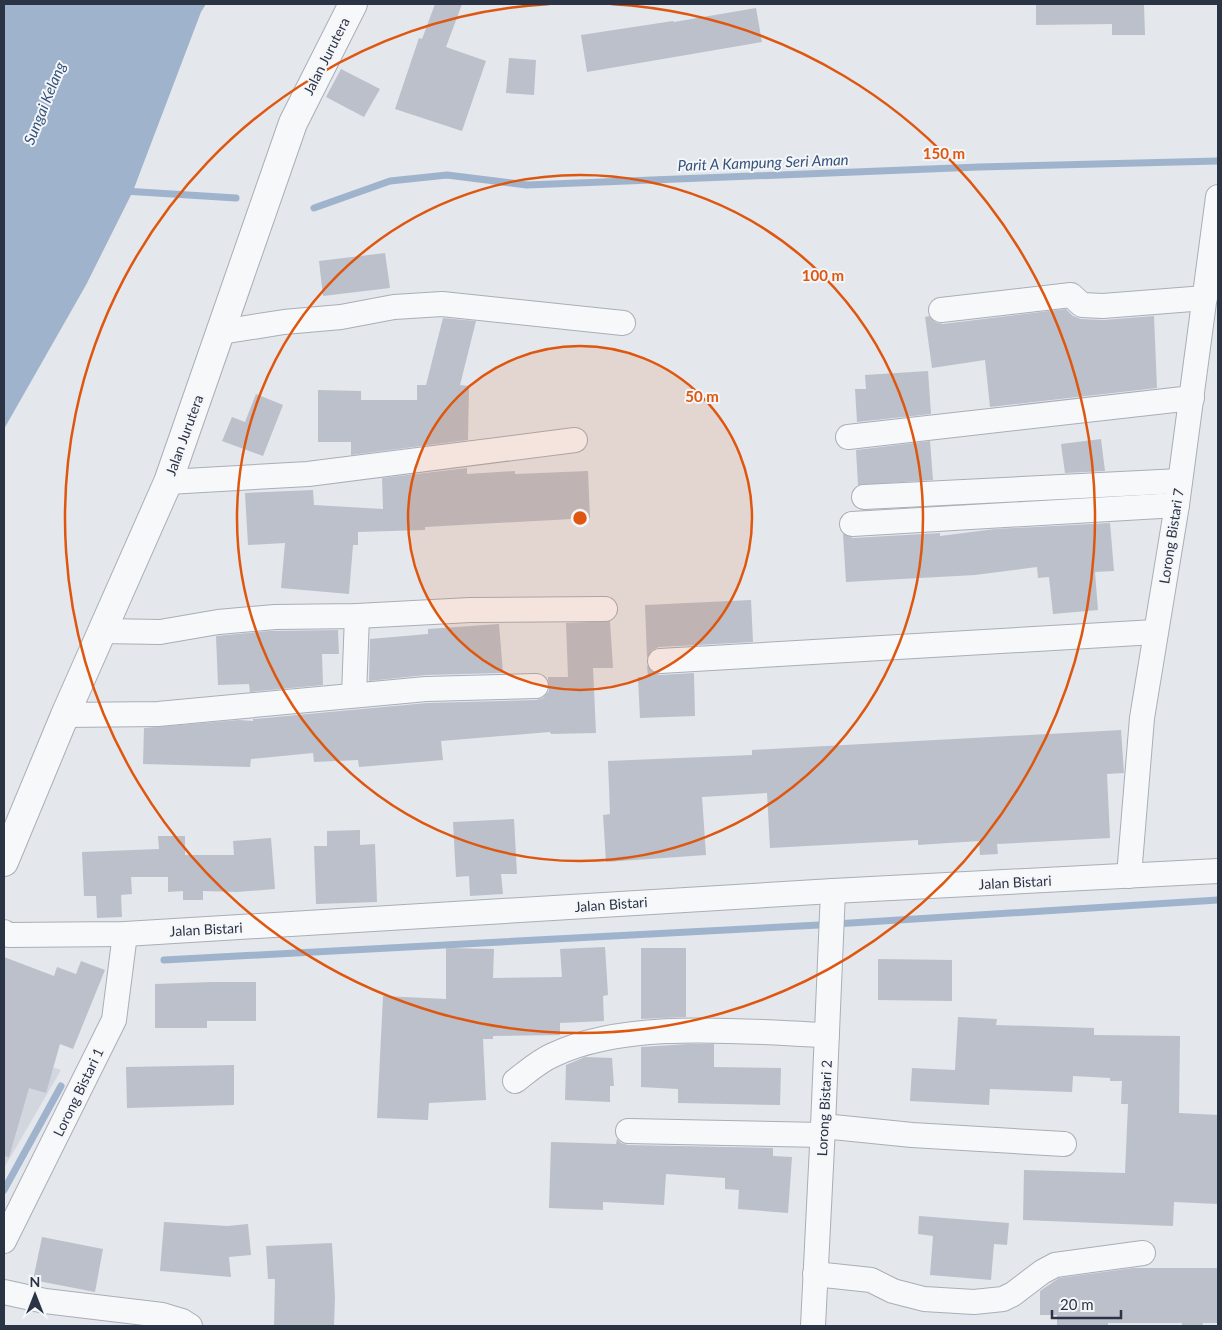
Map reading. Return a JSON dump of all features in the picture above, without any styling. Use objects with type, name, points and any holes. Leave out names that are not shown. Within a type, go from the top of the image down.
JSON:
[{"type":"street","name":"Jalan Jurutera","points":[[4,862],[65,714],[168,482],[293,122],[352,4]]},
{"type":"street","name":"Lorong Bistari 7","points":[[1129,876],[1142,718],[1177,506],[1218,197]]},
{"type":"street","points":[[941,310],[1071,295],[1082,305],[1103,306],[1205,298]]},
{"type":"street","points":[[221,332],[284,322],[341,317],[394,307],[442,304],[623,323]]},
{"type":"street","points":[[848,437],[1192,398]]},
{"type":"street","points":[[168,482],[308,474],[575,440]]},
{"type":"street","points":[[864,498],[1180,481]]},
{"type":"street","points":[[852,524],[1177,506]]},
{"type":"street","points":[[102,631],[160,632],[218,622],[275,617],[357,616],[470,610],[605,609]]},
{"type":"street","points":[[354,695],[357,616]]},
{"type":"street","points":[[660,661],[1155,632]]},
{"type":"street","points":[[65,714],[158,714],[426,689],[536,686]]},
{"type":"street","name":"Jalan Bistari","points":[[4,932],[8,935],[125,934],[832,899],[1218,871]]},
{"type":"street","name":"Lorong Bistari 2","points":[[813,1326],[832,899]]},
{"type":"street","name":"Lorong Bistari 1","points":[[4,1242],[114,1020],[125,934]]},
{"type":"street","points":[[515,1081],[551,1055],[585,1042],[638,1033],[697,1031],[827,1035]]},
{"type":"street","points":[[628,1131],[823,1131],[1064,1144]]},
{"type":"street","points":[[815,1274],[871,1280],[893,1291],[924,1299],[974,1302],[1003,1299],[1013,1294],[1046,1268],[1055,1265],[1144,1253]]},
{"type":"street","points":[[4,1292],[45,1301],[162,1315],[182,1321],[190,1326]]},
{"type":"shaded area","points":[[4,1050],[61,1070],[4,1168]]},
{"type":"water","name":"Sungai Kelang","points":[[4,4],[206,4],[201,12],[133,191],[86,285],[4,429]]},
{"type":"building","points":[[435,4],[462,4],[446,47],[486,61],[462,131],[395,109],[419,38],[422,39]]},
{"type":"building","points":[[1036,4],[1144,4],[1145,35],[1112,35],[1112,24],[1036,25]]},
{"type":"building","points":[[756,8],[762,42],[587,72],[581,35]]},
{"type":"building","points":[[509,58],[536,60],[534,95],[506,93]]},
{"type":"building","points":[[341,69],[380,89],[364,117],[326,97]]},
{"type":"building","points":[[385,253],[390,288],[323,296],[319,261]]},
{"type":"building","points":[[1066,309],[1073,316],[1081,319],[1104,320],[1154,316],[1157,388],[990,407],[985,360],[932,368],[925,317],[929,316],[935,322],[943,324]]},
{"type":"building","points":[[443,318],[476,321],[460,385],[469,386],[468,440],[351,455],[351,442],[318,442],[318,390],[361,391],[361,400],[417,400],[417,385],[426,385]]},
{"type":"building","points":[[928,371],[931,414],[857,422],[855,389],[866,389],[865,375]]},
{"type":"building","points":[[256,394],[283,405],[263,456],[222,441],[232,417],[245,422]]},
{"type":"building","points":[[1101,439],[1105,471],[1065,473],[1061,444]]},
{"type":"building","points":[[930,441],[933,480],[858,485],[856,450]]},
{"type":"building","points":[[467,468],[467,474],[515,471],[515,474],[588,471],[590,518],[425,527],[425,530],[358,532],[358,545],[353,545],[349,594],[281,588],[285,543],[248,545],[245,493],[313,490],[314,505],[383,509],[382,478]]},
{"type":"building","points":[[1110,523],[1114,571],[1095,572],[1098,610],[1053,614],[1049,577],[1038,578],[1037,567],[975,575],[846,582],[843,534],[853,538],[940,533],[940,536],[995,529]]},
{"type":"building","points":[[751,600],[753,642],[659,647],[652,650],[647,658],[645,605]]},
{"type":"building","points":[[610,621],[613,668],[593,668],[596,733],[551,734],[550,732],[441,741],[443,760],[359,767],[358,760],[314,762],[313,753],[251,759],[250,767],[143,764],[144,728],[239,720],[253,721],[253,719],[427,703],[536,700],[543,698],[549,691],[548,677],[568,677],[566,623]]},
{"type":"building","points":[[499,624],[503,673],[426,675],[369,681],[370,639],[428,634],[428,629]]},
{"type":"building","points":[[338,630],[339,654],[322,654],[323,685],[250,692],[249,684],[218,685],[216,636],[269,631]]},
{"type":"building","points":[[647,665],[653,673],[660,675],[694,673],[695,716],[640,718],[638,677],[648,677]]},
{"type":"building","points":[[1121,730],[1124,773],[1107,774],[1110,838],[997,844],[998,854],[980,855],[979,841],[918,845],[918,840],[770,848],[767,793],[702,797],[706,855],[606,862],[603,815],[610,814],[608,761],[752,755],[752,750]]},
{"type":"building","points":[[514,819],[517,874],[501,874],[503,894],[470,896],[469,876],[456,877],[453,822]]},
{"type":"building","points":[[360,830],[360,845],[375,844],[377,902],[316,904],[314,846],[327,846],[327,831]]},
{"type":"building","points":[[158,836],[185,836],[185,855],[234,855],[233,841],[271,838],[275,889],[237,892],[203,891],[203,900],[183,900],[183,891],[168,892],[168,877],[131,877],[132,894],[121,895],[122,917],[97,918],[96,896],[84,896],[82,852],[159,849]]},
{"type":"building","points":[[605,947],[608,995],[603,996],[604,1021],[560,1023],[560,1035],[493,1036],[493,1039],[483,1039],[486,1100],[429,1103],[428,1120],[377,1118],[383,996],[446,999],[446,948],[494,949],[493,978],[562,977],[560,949]]},
{"type":"building","points":[[641,948],[686,948],[686,1017],[641,1019]]},
{"type":"building","points":[[4,957],[54,976],[57,967],[76,974],[81,961],[105,970],[73,1049],[60,1044],[46,1093],[29,1088],[9,1157],[4,1156]]},
{"type":"building","points":[[878,959],[952,960],[952,1001],[878,1000]]},
{"type":"building","points":[[256,982],[256,1021],[207,1021],[207,1028],[155,1028],[155,984]]},
{"type":"building","points":[[958,1017],[997,1019],[996,1025],[1094,1028],[1094,1035],[1180,1036],[1179,1113],[1218,1115],[1218,1204],[1174,1202],[1173,1226],[1023,1220],[1024,1170],[1125,1173],[1128,1104],[1121,1104],[1122,1081],[1110,1081],[1110,1078],[1073,1076],[1072,1092],[990,1089],[989,1105],[910,1101],[912,1068],[955,1070]]},
{"type":"building","points":[[714,1044],[714,1067],[781,1068],[780,1105],[678,1103],[678,1089],[641,1087],[641,1047]]},
{"type":"building","points":[[585,1057],[612,1058],[614,1086],[610,1086],[610,1102],[565,1100],[566,1065]]},
{"type":"building","points":[[234,1065],[234,1105],[127,1108],[126,1067]]},
{"type":"building","points":[[617,1139],[621,1143],[628,1145],[773,1148],[773,1156],[792,1157],[788,1213],[738,1209],[739,1190],[725,1189],[725,1178],[666,1174],[664,1205],[603,1202],[603,1210],[549,1208],[551,1142],[616,1144]]},
{"type":"building","points":[[919,1216],[1009,1223],[1007,1245],[994,1244],[991,1280],[930,1275],[933,1236],[918,1234]]},
{"type":"building","points":[[164,1222],[227,1226],[248,1224],[251,1255],[229,1257],[231,1277],[160,1271]]},
{"type":"building","points":[[42,1237],[103,1249],[95,1292],[33,1280]]},
{"type":"building","points":[[332,1243],[335,1297],[334,1326],[274,1326],[275,1279],[268,1279],[266,1246]]},
{"type":"building","points":[[1133,1268],[1218,1268],[1218,1323],[1203,1323],[1202,1326],[1182,1326],[1182,1323],[1108,1323],[1108,1326],[1057,1326],[1057,1315],[1040,1315],[1040,1291],[1059,1278]]},
{"type":"waterway","name":"Parit A Kampung Seri Aman","points":[[314,208],[390,181],[447,175],[527,185],[979,167],[1218,161]]},
{"type":"waterway","name":"Parit A Kampung Seri Aman","points":[[124,191],[236,198]]},
{"type":"waterway","points":[[164,960],[819,925],[1218,900]]},
{"type":"waterway","points":[[4,1190],[61,1086]]}]
